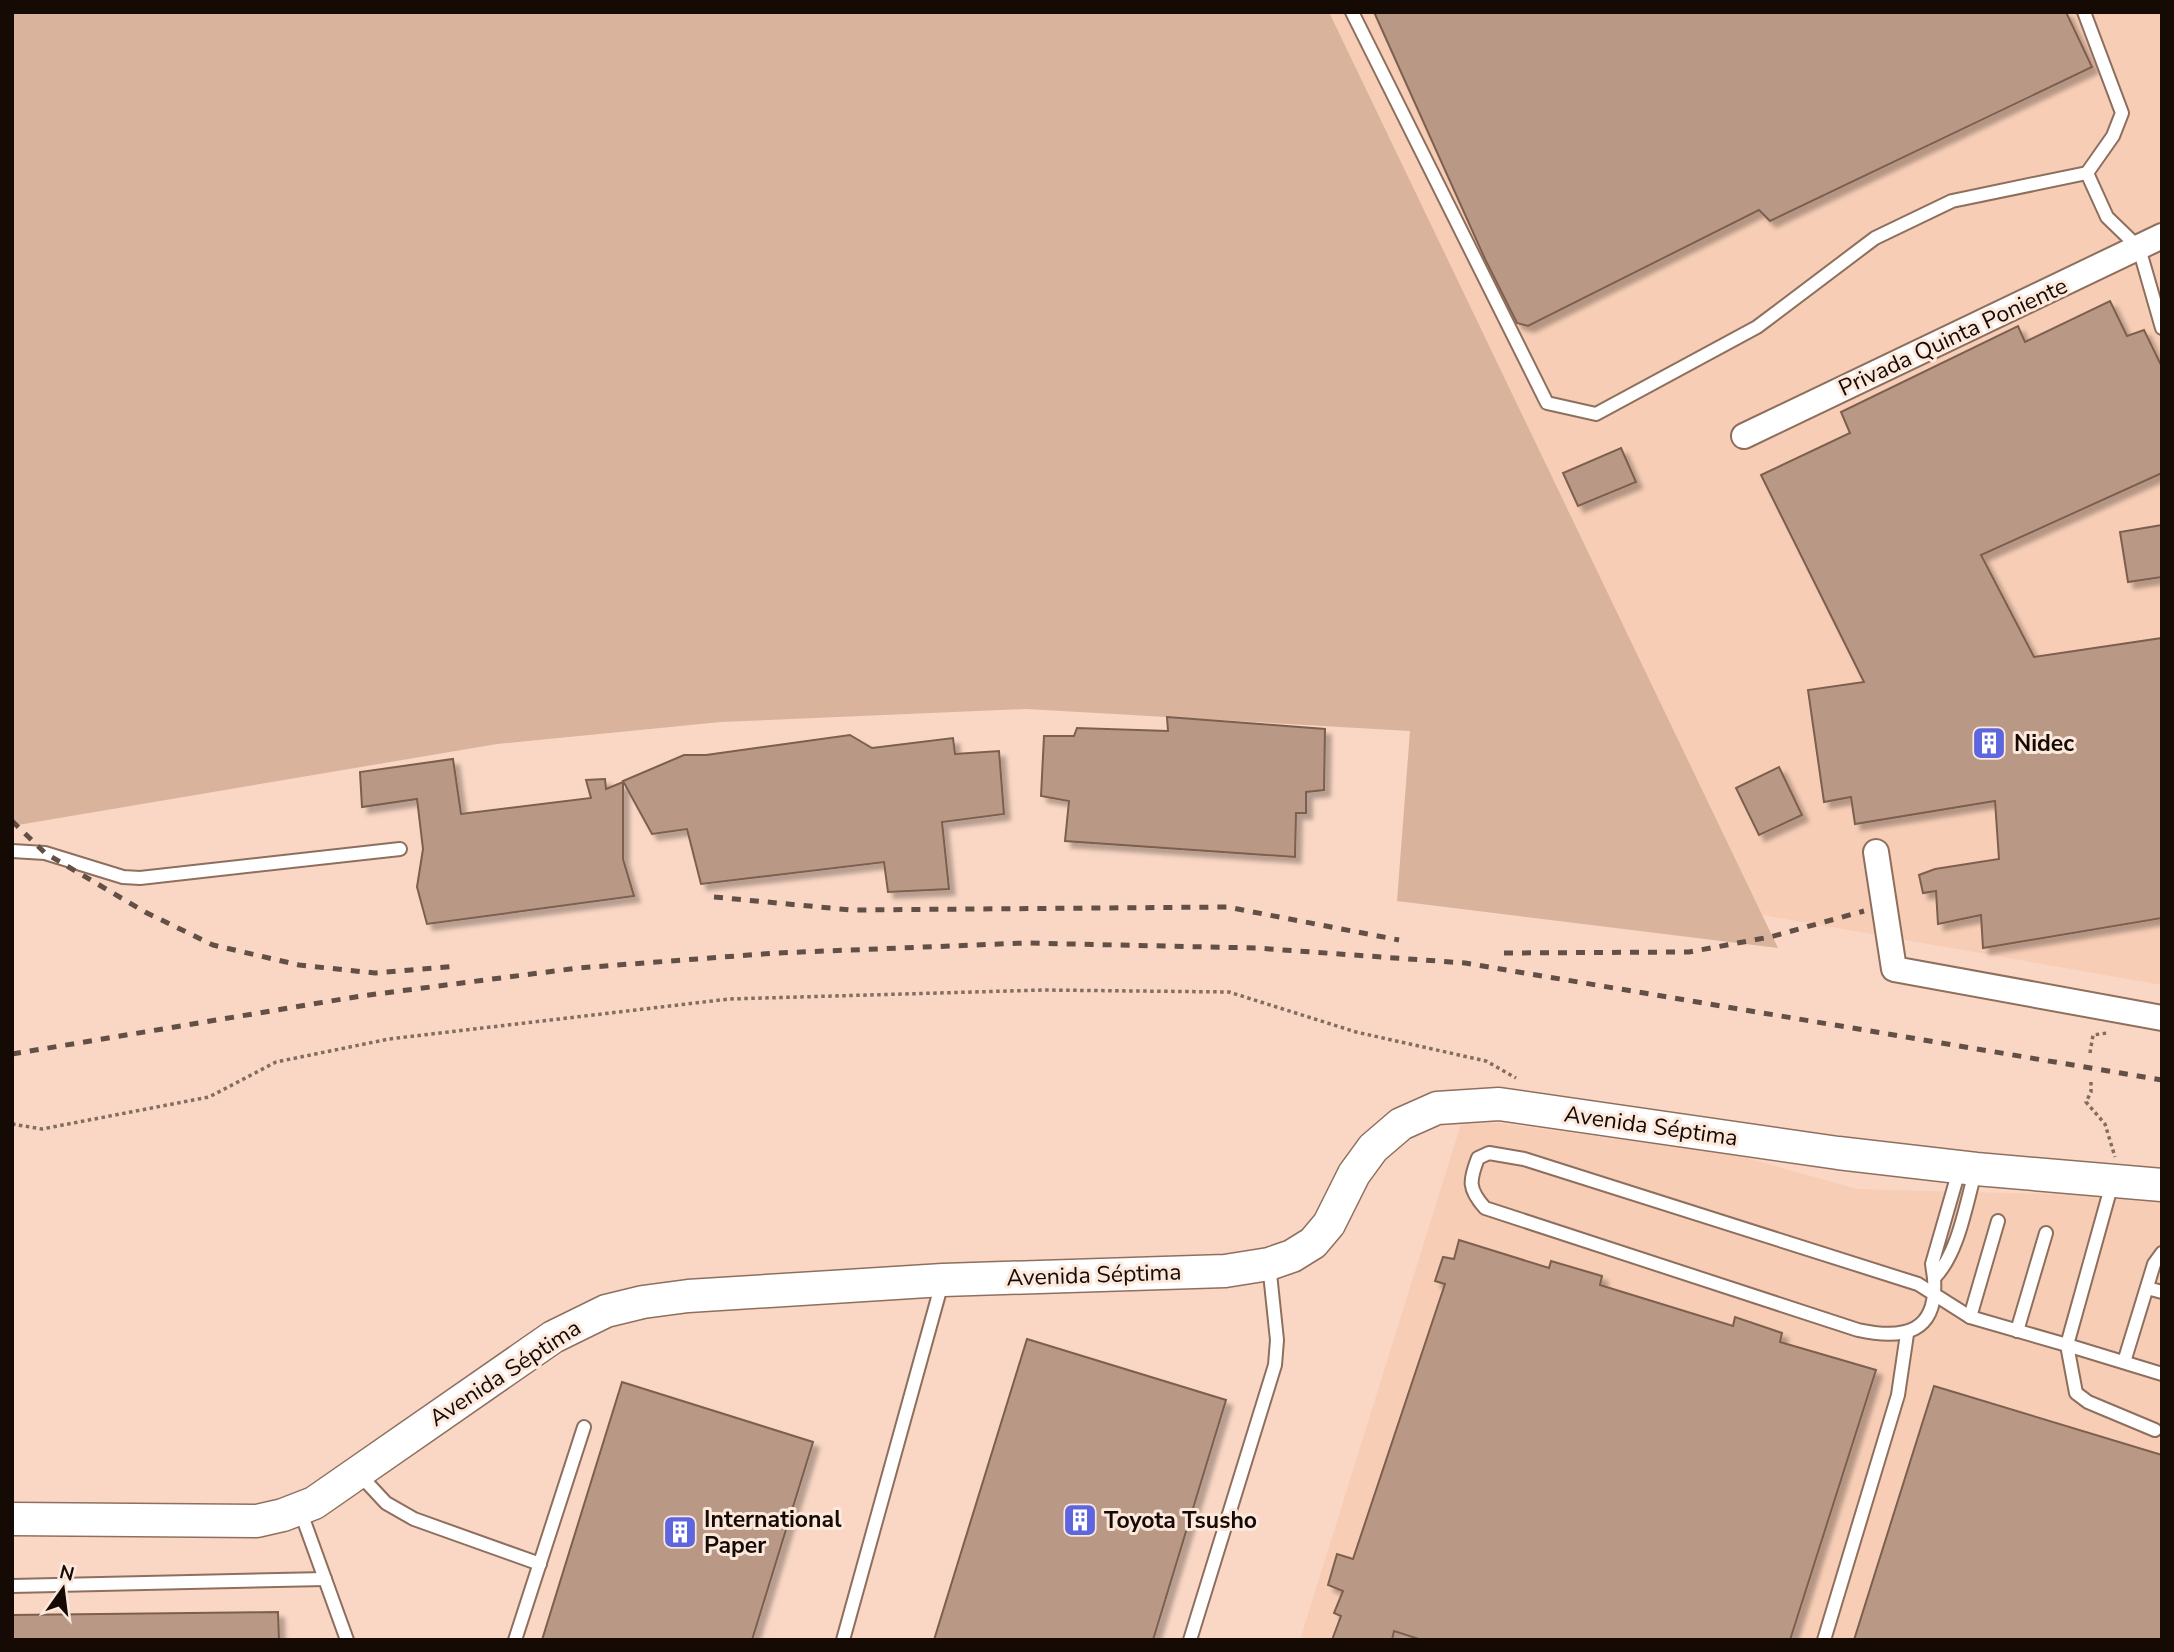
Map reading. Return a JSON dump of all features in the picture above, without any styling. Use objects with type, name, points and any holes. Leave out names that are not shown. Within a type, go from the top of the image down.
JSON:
[{"type":"street","name":"Privada Quinta Poniente","points":[[1744,436],[2162,236]]},
{"type":"street","points":[[1876,852],[1894,969],[2162,1018]]},
{"type":"street","name":"Avenida Séptima","points":[[12,1519],[257,1521],[300,1509],[314,1503],[553,1337],[606,1311],[643,1301],[943,1280],[1225,1271],[1269,1264],[1292,1256],[1313,1243],[1329,1224],[1354,1174],[1373,1148],[1401,1124],[1437,1108],[1499,1104],[1838,1153],[2162,1185]]},
{"type":"lane","points":[[1352,12],[1546,403],[1596,414],[1757,327],[1875,238],[1952,201],[2087,173],[2113,136],[2123,113],[2084,12]]},
{"type":"lane","points":[[2087,173],[2107,217],[2139,248],[2162,328]]},
{"type":"lane","points":[[12,851],[45,853],[123,877],[140,878],[400,849]]},
{"type":"lane","points":[[1968,1167],[1932,1264],[1935,1294],[1931,1314],[1920,1326],[1907,1334],[1882,1335],[1858,1330],[1485,1208],[1474,1196],[1470,1186],[1478,1158],[1489,1153],[1524,1158],[1918,1284],[1935,1294],[1970,1317],[2162,1374]]},
{"type":"lane","points":[[2113,1179],[2067,1346],[2076,1393],[2088,1402],[2155,1430]]},
{"type":"lane","points":[[1970,1317],[1998,1221]]},
{"type":"lane","points":[[2017,1331],[2046,1233]]},
{"type":"lane","points":[[2124,1362],[2154,1264],[2162,1253]]},
{"type":"lane","points":[[1190,1640],[1275,1364],[1277,1340],[1269,1264]]},
{"type":"lane","points":[[843,1640],[943,1280]]},
{"type":"lane","points":[[2147,1288],[2162,1292]]},
{"type":"lane","points":[[1824,1640],[1898,1395],[1907,1334]]},
{"type":"lane","points":[[515,1640],[584,1427]]},
{"type":"lane","points":[[358,1472],[386,1503],[414,1519],[540,1564]]},
{"type":"lane","points":[[300,1509],[347,1640]]},
{"type":"lane","points":[[12,1586],[325,1580]]},
{"type":"path","points":[[12,1124],[42,1129],[209,1097],[275,1062],[389,1039],[756,998],[1044,990],[1229,992],[1356,1032],[1486,1060],[1520,1081]]},
{"type":"path","points":[[2091,1082],[2091,1092],[2086,1102],[2105,1124],[2112,1141],[2116,1161],[2113,1179]]},
{"type":"shaded area","points":[[12,12],[1329,12],[1778,948],[1397,901],[1410,731],[1026,709],[721,722],[497,744],[12,826]]},
{"type":"shaded area","points":[[1329,12],[2162,12],[2162,985],[1762,915]]},
{"type":"shaded area","points":[[1499,1123],[1736,1155],[1857,1189],[2162,1197],[2162,1640],[1300,1640],[1461,1124]]},
{"type":"building","points":[[1374,12],[2066,12],[2092,67],[1770,221],[1759,210],[1528,326],[1517,323],[1485,259]]},
{"type":"building","points":[[2110,301],[2127,336],[2144,330],[2162,367],[2162,473],[1981,555],[2034,657],[2162,638],[2162,918],[1983,948],[1981,915],[1938,924],[1936,891],[1923,893],[1919,875],[1935,869],[1999,859],[1995,801],[1855,824],[1851,797],[1824,802],[1808,690],[1864,682],[1761,475],[1850,433],[1841,412],[2018,326],[2025,342]]},
{"type":"building","points":[[1621,448],[1636,482],[1578,506],[1563,473]]},
{"type":"building","points":[[2162,525],[2162,577],[2128,582],[2120,532]]},
{"type":"building","points":[[1167,717],[1325,729],[1324,790],[1306,792],[1306,813],[1296,813],[1295,857],[1065,841],[1069,801],[1041,796],[1044,736],[1074,736],[1077,728],[1168,731]]},
{"type":"building","points":[[850,735],[872,748],[953,738],[955,754],[999,751],[1004,814],[942,822],[949,889],[888,892],[884,862],[701,884],[687,829],[652,834],[623,781],[684,755],[706,755]]},
{"type":"building","points":[[453,759],[461,814],[591,798],[586,780],[605,779],[606,789],[623,782],[623,859],[634,896],[427,924],[417,887],[423,849],[417,799],[362,807],[360,772]]},
{"type":"building","points":[[1779,767],[1802,815],[1759,835],[1736,788]]},
{"type":"building","points":[[1459,1240],[1549,1268],[1551,1261],[1602,1276],[1600,1285],[1733,1326],[1735,1317],[1782,1333],[1780,1342],[1876,1370],[1790,1640],[1422,1640],[1394,1631],[1392,1640],[1332,1640],[1341,1616],[1334,1613],[1343,1591],[1328,1585],[1337,1554],[1353,1559],[1445,1284],[1435,1281],[1443,1257],[1454,1259]]},
{"type":"building","name":"Toyota Tsusho","points":[[1027,1339],[1226,1400],[1153,1640],[934,1640]]},
{"type":"building","name":"International Paper","points":[[622,1382],[813,1442],[752,1640],[542,1640]]},
{"type":"building","points":[[1934,1386],[2162,1455],[2162,1640],[1854,1640]]},
{"type":"building","points":[[278,1612],[279,1640],[12,1640],[12,1615]]},
{"type":"railway","points":[[12,821],[45,853],[145,912],[213,945],[299,965],[375,973],[458,966]]},
{"type":"railway","points":[[714,897],[851,910],[1227,907],[1399,940]]},
{"type":"railway","points":[[1504,953],[1689,952],[1770,937],[1864,911]]},
{"type":"railway","points":[[12,1054],[361,996],[578,968],[776,953],[1025,943],[1256,948],[1465,963],[2162,1080]]},
{"type":"place","name":"Nidec","points":[[1989,743]]},
{"type":"place","name":"Toyota Tsusho","points":[[1080,1520]]},
{"type":"place","name":"International Paper","points":[[680,1532]]}]
